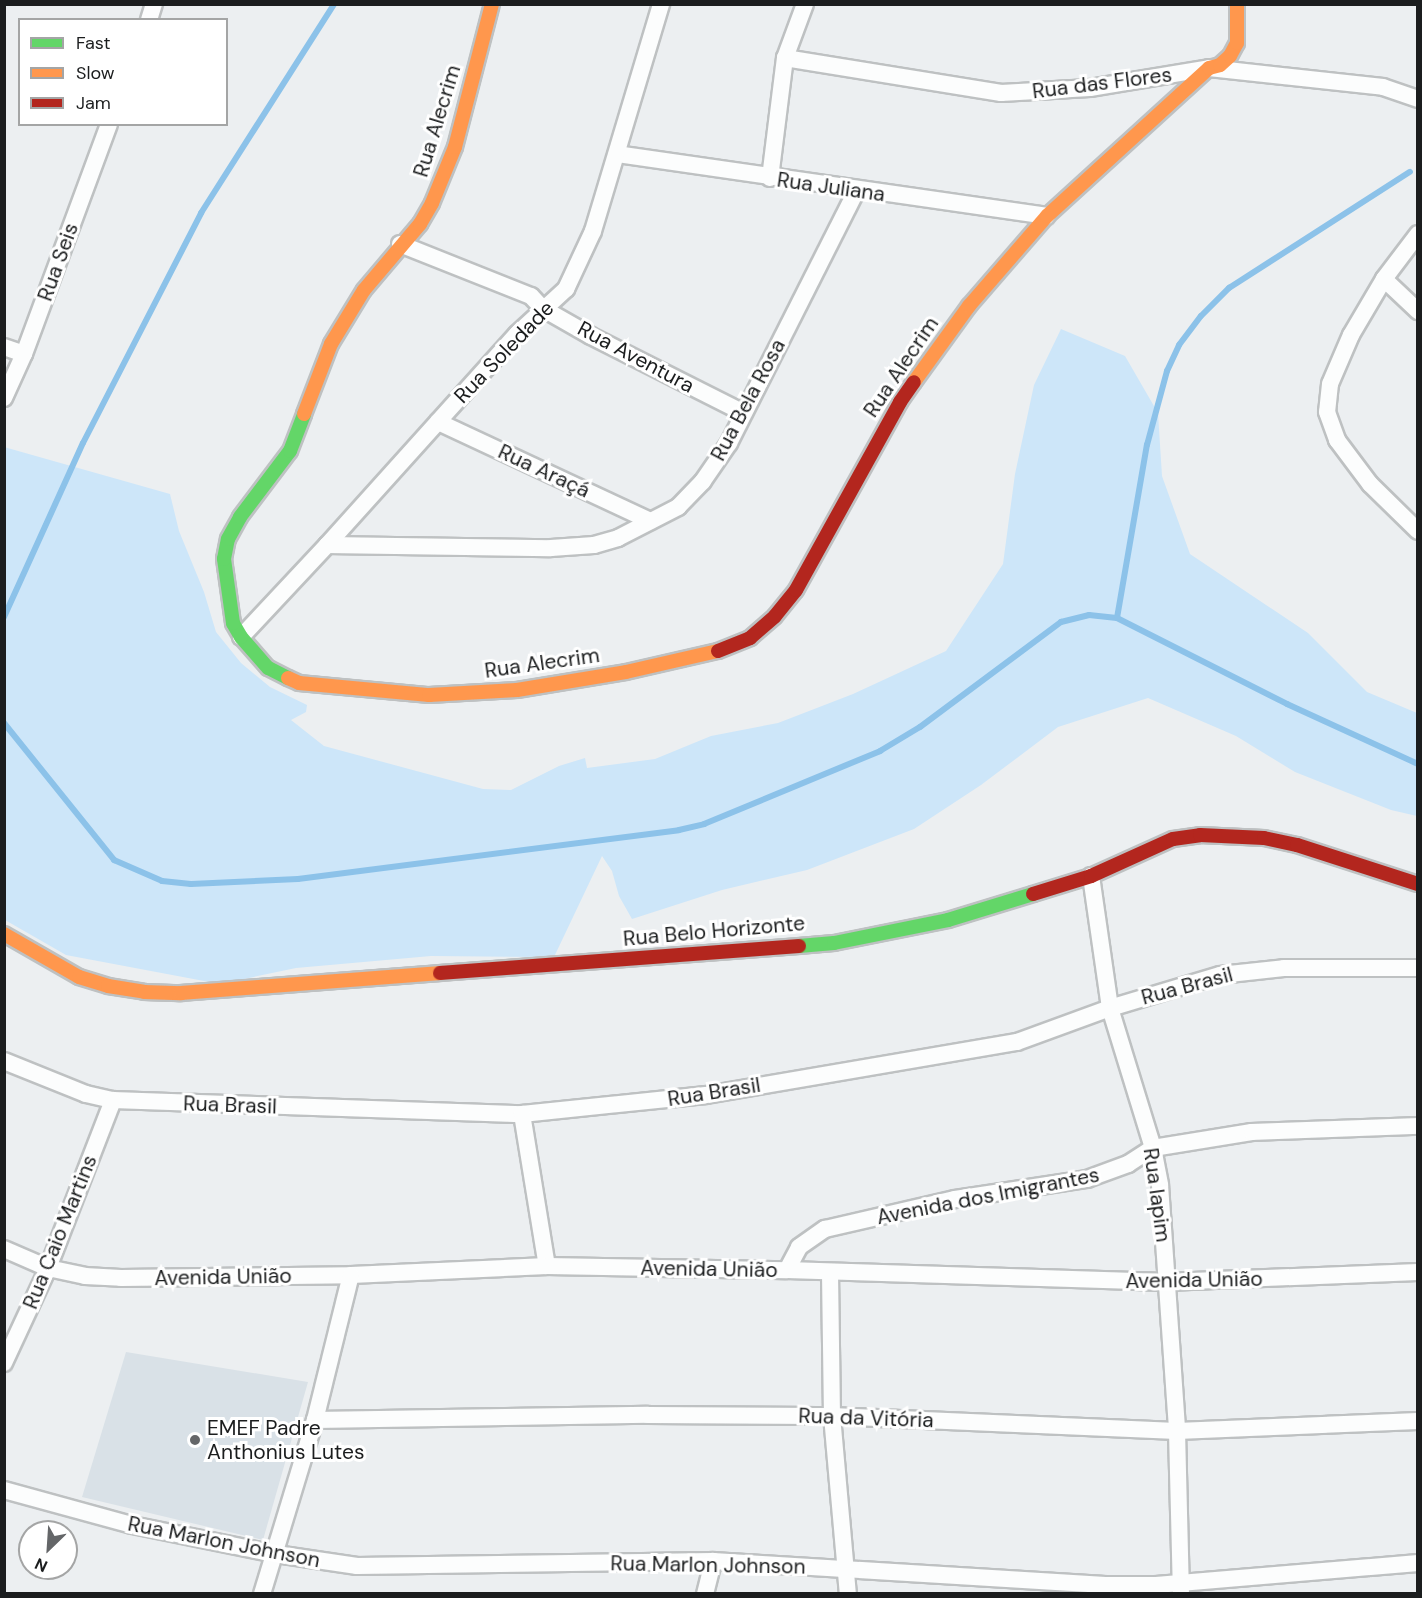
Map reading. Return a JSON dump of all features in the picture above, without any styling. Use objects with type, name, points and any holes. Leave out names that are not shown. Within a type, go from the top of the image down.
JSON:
[{"type":"street","name":"Rua Alecrim","points":[[492,4],[455,147],[444,176],[420,224],[400,244],[364,290],[332,344],[290,451],[240,518],[228,539],[224,558],[226,589],[234,623],[241,637],[268,668],[299,683],[429,695],[517,690],[626,672],[725,649],[750,638],[775,616],[796,590],[900,402],[969,306],[1047,216],[1209,68],[1220,65],[1230,56],[1237,44],[1237,4]]},
{"type":"street","name":"Rua Soledade","points":[[241,637],[542,308],[566,289],[579,264],[616,154],[661,4]]},
{"type":"street","points":[[770,178],[785,58],[805,4]]},
{"type":"street","name":"Rua das Flores","points":[[785,58],[1000,93],[1090,88],[1209,68],[1383,87],[1418,99]]},
{"type":"street","name":"Rua Seis","points":[[4,398],[24,354],[108,126]]},
{"type":"street","name":"Rua Juliana","points":[[616,154],[770,178],[815,181],[857,190],[1047,216]]},
{"type":"street","name":"Rua Bela Rosa","points":[[327,545],[550,548],[594,545],[618,538],[678,507],[703,481],[729,443],[742,412],[857,190]]},
{"type":"street","points":[[1418,234],[1384,279],[1351,335],[1330,384],[1327,412],[1337,440],[1370,484],[1418,531]]},
{"type":"street","name":"Rua Aventura","points":[[400,244],[515,288],[531,296],[542,308],[742,412]]},
{"type":"street","points":[[1384,279],[1418,311]]},
{"type":"street","points":[[4,347],[24,354]]},
{"type":"street","name":"Rua Araçá","points":[[438,422],[650,520]]},
{"type":"street","name":"Rua Belo Horizonte","points":[[4,934],[79,977],[108,986],[144,992],[221,992],[834,943],[948,920],[1091,876],[1173,839],[1230,835],[1297,845],[1418,884]]},
{"type":"street","name":"Rua Iapim","points":[[1091,876],[1110,1008],[1153,1148],[1160,1185],[1177,1431],[1181,1588]]},
{"type":"street","name":"Rua Brasil","points":[[4,1061],[86,1094],[113,1100],[522,1114],[706,1095],[1017,1042],[1110,1008],[1220,975],[1252,970],[1418,968]]},
{"type":"street","name":"Rua Caio Martins","points":[[4,1363],[48,1268],[113,1100]]},
{"type":"street","points":[[522,1114],[547,1266]]},
{"type":"street","name":"Avenida dos Imigrantes","points":[[787,1270],[799,1247],[825,1229],[955,1199],[1087,1179],[1128,1164],[1153,1148],[1252,1132],[1418,1125]]},
{"type":"street","name":"Avenida União","points":[[4,1249],[48,1268],[85,1276],[121,1278],[351,1275],[547,1266],[787,1270],[1167,1282],[1418,1272]]},
{"type":"street","points":[[830,1273],[832,1416],[848,1568],[848,1593]]},
{"type":"street","points":[[262,1593],[276,1554],[315,1420],[351,1275]]},
{"type":"street","name":"Rua da Vitória","points":[[315,1420],[648,1415],[832,1416],[1177,1431],[1418,1421]]},
{"type":"street","name":"Rua Marlon Johnson","points":[[4,1490],[132,1525],[276,1554],[357,1566],[388,1568],[713,1561],[1181,1588],[1418,1563]]},
{"type":"street","points":[[705,1593],[713,1561]]},
{"type":"shaded area","points":[[1061,329],[1125,356],[1158,413],[1162,476],[1190,554],[1308,633],[1367,692],[1417,713],[1417,816],[1391,810],[1295,772],[1236,736],[1148,698],[1058,727],[981,785],[914,829],[807,870],[722,890],[632,919],[619,896],[612,871],[602,856],[554,957],[431,956],[296,968],[220,984],[66,955],[5,920],[4,447],[170,494],[179,531],[204,592],[216,632],[241,663],[270,687],[307,705],[306,712],[291,720],[324,746],[483,789],[511,790],[559,766],[585,758],[587,768],[655,759],[711,736],[778,723],[853,694],[946,651],[1003,564],[1015,474],[1034,385]]},
{"type":"shaded area","name":"EMEF Padre Anthonius Lutes","points":[[126,1352],[308,1382],[263,1540],[82,1497]]},
{"type":"waterway","points":[[4,617],[83,443],[201,213],[334,4]]},
{"type":"waterway","points":[[1117,618],[1147,445],[1167,371],[1179,345],[1201,316],[1229,288],[1410,172]]},
{"type":"waterway","points":[[4,723],[114,860],[162,881],[191,884],[298,879],[679,830],[704,824],[880,751],[920,727],[1061,622],[1089,615],[1117,618],[1287,704],[1418,764]]},
{"type":"traffic: fast","points":[[288,678],[268,668],[241,637],[233,623],[224,559],[228,539],[240,517],[290,451],[304,414]]},
{"type":"traffic: fast","points":[[799,946],[834,943],[948,920],[1033,894]]},
{"type":"traffic: slow","points":[[304,414],[331,344],[364,290],[420,224],[432,203],[455,147],[492,4]]},
{"type":"traffic: slow","points":[[914,382],[969,306],[1047,216],[1209,68],[1220,65],[1230,56],[1237,43],[1237,4]]},
{"type":"traffic: slow","points":[[288,678],[299,683],[429,695],[517,690],[626,672],[718,651]]},
{"type":"traffic: slow","points":[[4,934],[79,977],[108,986],[144,992],[181,993],[440,973]]},
{"type":"traffic: jam","points":[[718,651],[750,638],[775,616],[796,590],[900,402],[914,382]]},
{"type":"traffic: jam","points":[[1033,894],[1091,876],[1173,839],[1200,835],[1264,838],[1297,845],[1418,884]]},
{"type":"traffic: jam","points":[[440,973],[799,946]]},
{"type":"place","name":"EMEF Padre Anthonius Lutes","points":[[195,1440]]}]
